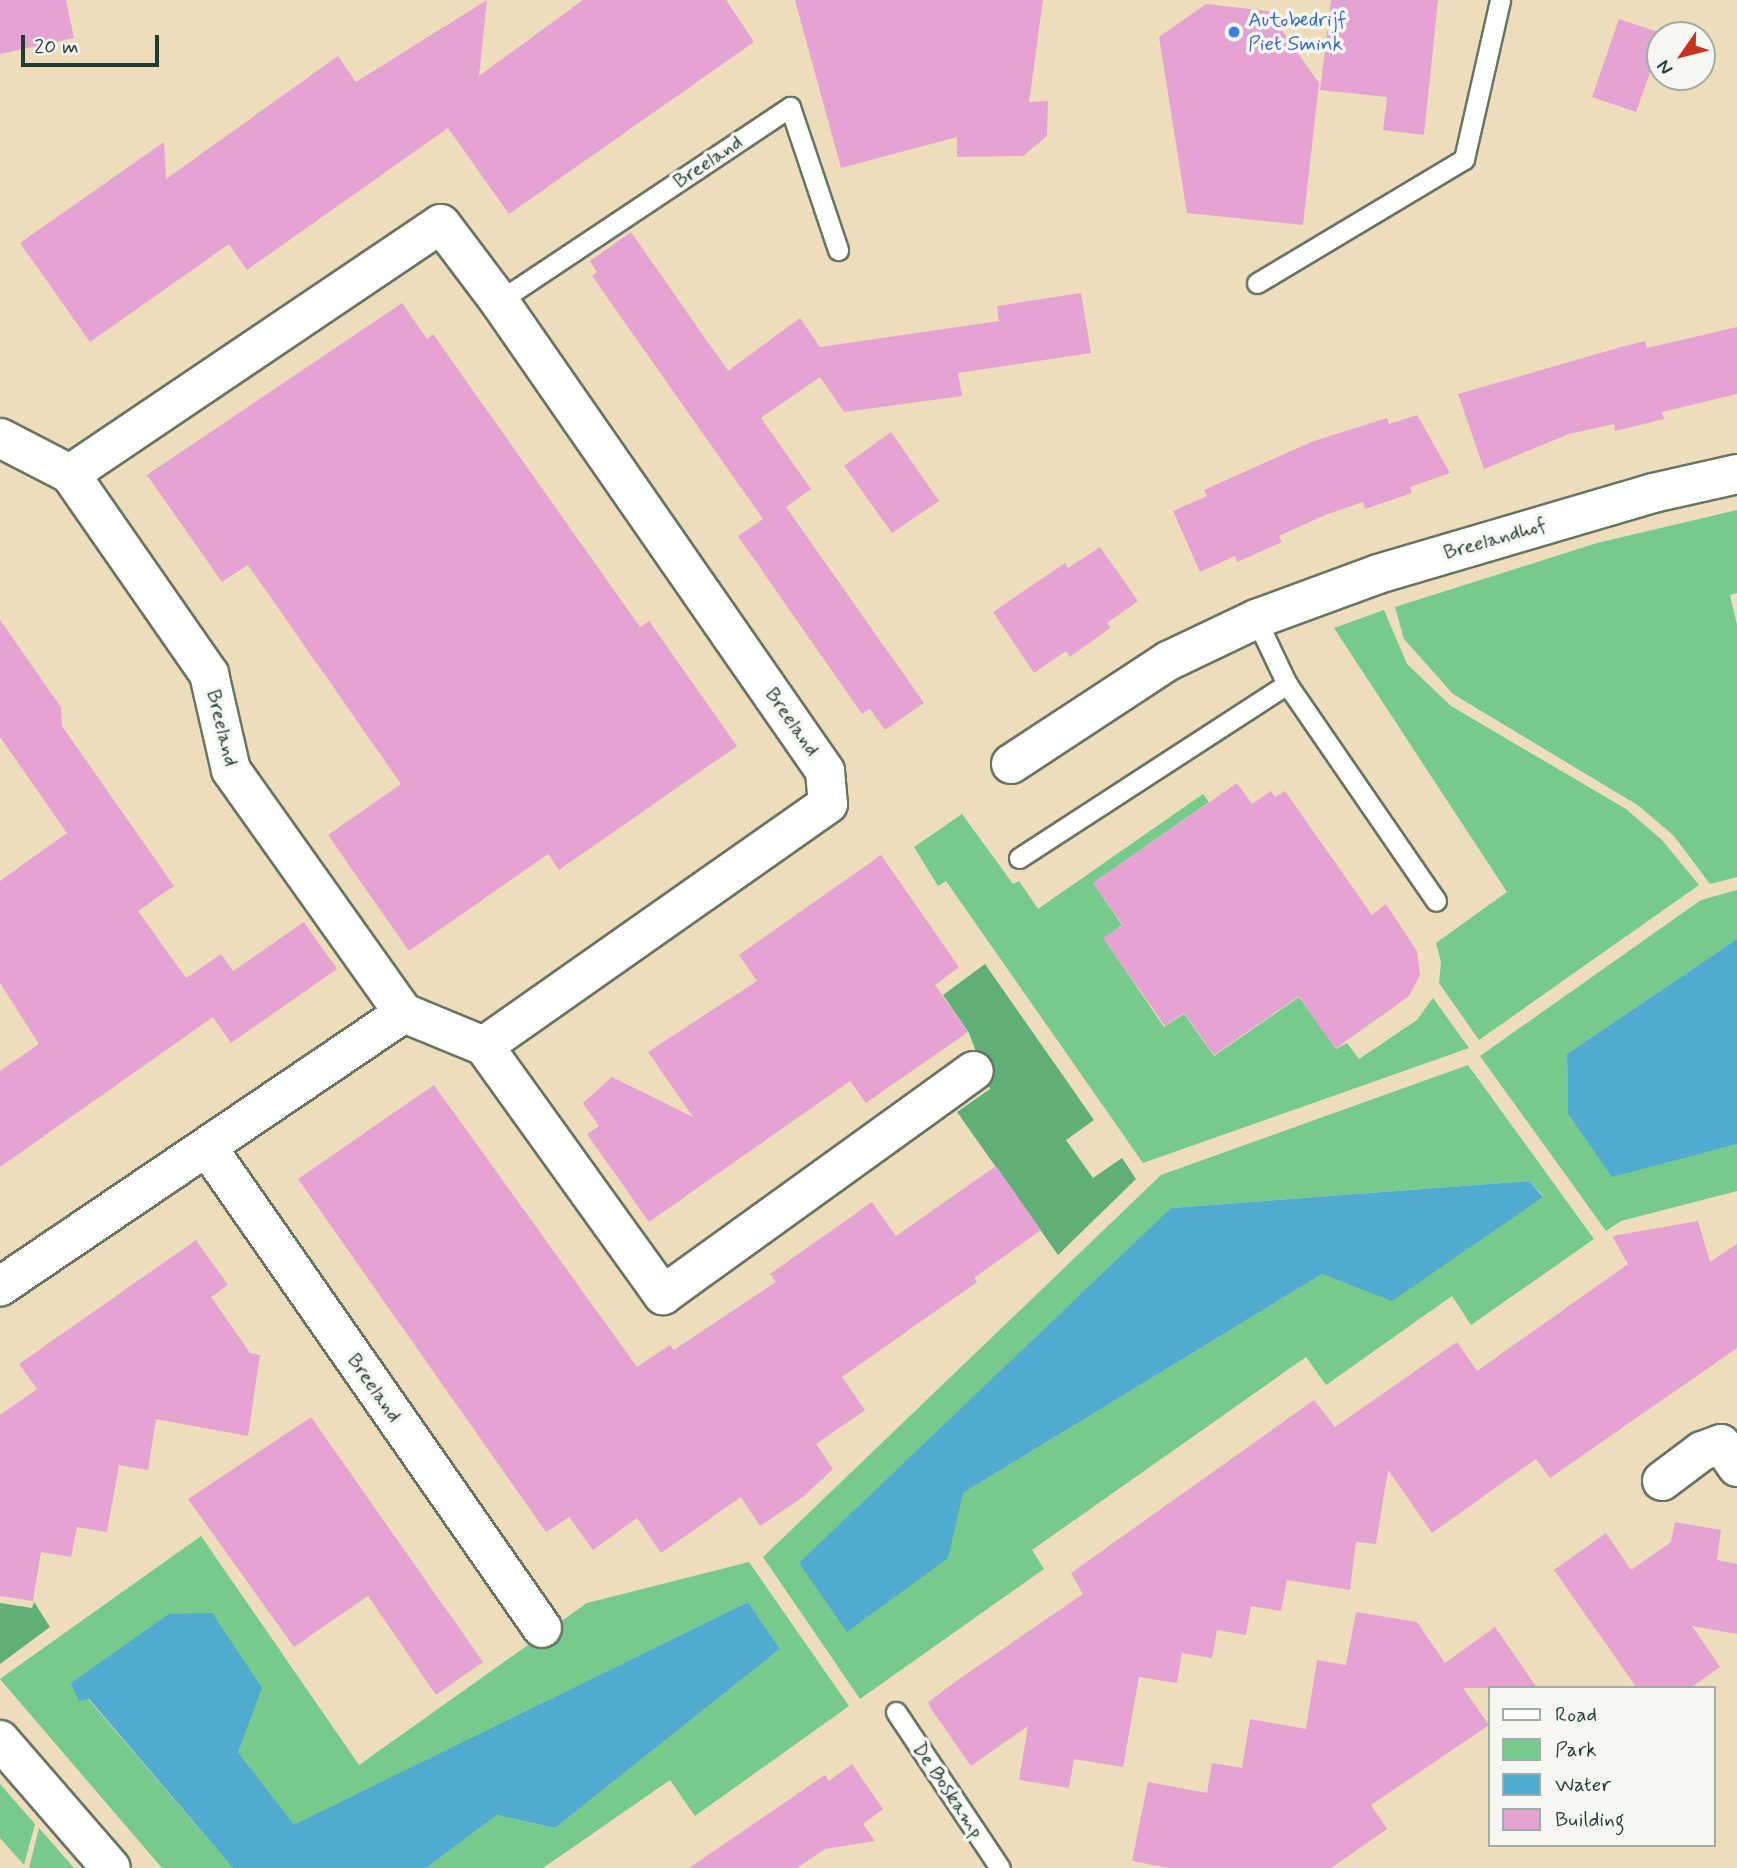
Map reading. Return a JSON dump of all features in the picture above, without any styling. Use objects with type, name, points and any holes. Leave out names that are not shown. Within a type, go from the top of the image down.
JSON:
[{"type":"street","name":"Breeland","points":[[70,474],[441,224],[499,301],[825,771],[828,803],[484,1046]]},
{"type":"street","name":"Breeland","points":[[0,438],[70,474],[209,674],[231,770],[404,1013]]},
{"type":"street","name":"Breelandhof","points":[[1011,764],[1168,661],[1256,619],[1378,574],[1653,493],[1737,474]]},
{"type":"street","points":[[0,1287],[404,1013],[484,1046],[663,1295],[974,1071]]},
{"type":"street","name":"Breeland","points":[[207,1147],[542,1628]]},
{"type":"street","points":[[1662,1481],[1702,1451],[1721,1444],[1737,1467]]},
{"type":"street","points":[[0,1740],[111,1868]]},
{"type":"lane","points":[[1257,283],[1464,159],[1500,0]]},
{"type":"lane","name":"Breeland","points":[[499,301],[790,107],[838,250]]},
{"type":"lane","points":[[1256,619],[1287,684],[1436,901]]},
{"type":"lane","points":[[1019,858],[1287,684]]},
{"type":"lane","name":"De Boskamp","points":[[896,1712],[1000,1868]]},
{"type":"green space","points":[[1737,510],[1737,593],[1730,595],[1737,625],[1737,877],[1710,884],[1674,836],[1639,806],[1453,694],[1404,639],[1395,607],[1597,543]]},
{"type":"green space","points":[[1384,610],[1407,664],[1451,706],[1626,809],[1662,840],[1699,885],[1479,1040],[1439,983],[1441,962],[1436,943],[1507,892],[1334,628]]},
{"type":"green space","points":[[1203,794],[1209,802],[1093,883],[1122,925],[1104,939],[1164,1027],[1184,1014],[1214,1056],[1299,997],[1336,1049],[1347,1043],[1359,1059],[1417,1020],[1433,998],[1469,1048],[1143,1163],[946,881],[938,886],[914,847],[962,814],[1013,884],[1019,881],[1038,909]]},
{"type":"green space","points":[[1737,890],[1737,939],[1567,1054],[1568,1114],[1612,1176],[1737,1144],[1737,1191],[1621,1221],[1606,1231],[1480,1056],[1701,900]]},
{"type":"green space","points":[[985,964],[1094,1120],[1066,1140],[1093,1178],[1122,1158],[1136,1179],[1058,1255],[957,1112],[990,1089],[969,1033],[943,995]]},
{"type":"green space","points":[[1468,1065],[1594,1239],[1471,1325],[1452,1296],[1326,1385],[1306,1357],[1032,1550],[1044,1569],[860,1699],[763,1557],[1161,1175]],"holes":[[[1529,1181],[1543,1196],[1392,1300],[1322,1274],[963,1493],[1045,1331],[1171,1208]]]},
{"type":"green space","points":[[201,1536],[359,1765],[587,1603],[749,1562],[849,1706],[695,1816],[670,1780],[543,1868],[426,1868],[497,1815],[555,1828],[780,1649],[748,1602],[294,1826],[238,1752],[212,1613],[78,1700],[88,1699],[233,1868],[162,1868],[0,1679]]},
{"type":"green space","points":[[34,1602],[50,1627],[0,1664],[0,1603],[32,1608]]},
{"type":"green space","points":[[0,1784],[35,1824],[24,1865],[0,1838]]},
{"type":"green space","points":[[39,1828],[74,1868],[29,1868]]},
{"type":"water","points":[[1737,939],[1737,1144],[1612,1177],[1568,1114],[1567,1054]]},
{"type":"water","points":[[1529,1181],[1543,1197],[1392,1301],[1322,1274],[963,1493],[948,1558],[847,1632],[799,1563],[1171,1208]]},
{"type":"water","points":[[748,1602],[780,1649],[555,1828],[497,1815],[426,1868],[233,1868],[89,1699],[79,1701],[71,1683],[169,1614],[212,1613],[262,1688],[238,1752],[294,1825]]},
{"type":"building","points":[[0,0],[66,0],[74,38],[0,54]]},
{"type":"building","points":[[487,0],[479,76],[583,0],[726,0],[754,42],[509,214],[448,128],[247,270],[229,244],[90,342],[20,243],[164,142],[166,179],[338,56],[356,82]]},
{"type":"building","points":[[795,0],[1043,0],[1029,102],[1048,101],[1047,136],[1023,156],[957,157],[957,137],[841,168]]},
{"type":"building","points":[[1331,0],[1438,0],[1424,135],[1383,130],[1387,97],[1320,90]]},
{"type":"building","points":[[1206,4],[1268,11],[1319,83],[1303,225],[1187,213],[1159,37]]},
{"type":"building","points":[[1619,19],[1646,28],[1646,84],[1636,112],[1592,97]]},
{"type":"building","points":[[631,232],[728,371],[800,318],[820,347],[999,321],[997,306],[1081,293],[1091,353],[958,373],[962,396],[844,412],[820,377],[761,418],[811,489],[786,507],[924,703],[885,730],[870,709],[862,714],[738,536],[763,519],[592,276],[597,272],[590,261]]},
{"type":"building","points":[[402,303],[427,339],[433,334],[640,627],[649,621],[737,746],[559,870],[548,854],[409,951],[328,835],[401,784],[248,565],[222,582],[147,475]]},
{"type":"building","points":[[1737,327],[1737,394],[1662,412],[1664,419],[1615,431],[1614,424],[1569,434],[1484,469],[1458,394],[1645,341],[1647,348]]},
{"type":"building","points":[[1417,415],[1450,473],[1410,487],[1412,493],[1365,509],[1363,502],[1325,515],[1279,536],[1282,542],[1237,562],[1235,556],[1200,572],[1173,511],[1207,496],[1204,490],[1311,442],[1387,418],[1389,424]]},
{"type":"building","points":[[891,432],[939,501],[892,533],[844,466]]},
{"type":"building","points":[[1100,547],[1138,601],[1107,623],[1110,628],[1070,657],[1066,651],[1034,673],[993,612],[1065,563],[1068,568]]},
{"type":"building","points":[[0,620],[61,707],[62,726],[174,886],[138,911],[186,978],[221,954],[233,971],[304,922],[337,969],[231,1043],[213,1017],[0,1167],[0,1071],[39,1044],[0,983],[0,881],[67,833],[0,737]]},
{"type":"building","points":[[1237,783],[1252,804],[1271,791],[1275,797],[1285,791],[1372,915],[1386,904],[1417,951],[1420,975],[1409,996],[1335,1049],[1299,996],[1214,1055],[1184,1013],[1165,1026],[1103,938],[1123,925],[1093,883]]},
{"type":"building","points":[[881,855],[959,967],[935,985],[968,1032],[866,1103],[850,1081],[649,1222],[587,1134],[599,1126],[583,1103],[612,1077],[693,1117],[648,1052],[757,981],[739,955]]},
{"type":"building","points":[[434,1085],[637,1367],[670,1345],[674,1350],[776,1282],[770,1274],[872,1202],[896,1236],[996,1166],[1041,1230],[974,1278],[977,1282],[842,1377],[865,1410],[816,1444],[833,1469],[804,1496],[760,1526],[741,1497],[661,1553],[637,1518],[593,1550],[569,1517],[546,1532],[298,1179]]},
{"type":"building","points":[[1698,1221],[1710,1262],[1737,1244],[1737,1348],[1550,1478],[1536,1459],[1432,1533],[1388,1470],[1376,1544],[1356,1542],[1350,1590],[1287,1580],[1281,1611],[1251,1606],[1246,1635],[1217,1630],[1212,1658],[1182,1653],[1177,1683],[1139,1677],[1123,1767],[1074,1759],[1069,1788],[1019,1780],[1028,1726],[971,1766],[931,1709],[928,1702],[1083,1594],[1071,1573],[1314,1400],[1335,1427],[1457,1342],[1477,1371],[1628,1264],[1612,1236]]},
{"type":"building","points":[[196,1240],[228,1285],[211,1297],[250,1353],[260,1355],[248,1436],[156,1419],[148,1470],[119,1465],[107,1532],[77,1527],[71,1557],[41,1552],[33,1601],[0,1596],[0,1415],[37,1389],[19,1364]]},
{"type":"building","points":[[311,1417],[483,1662],[436,1695],[368,1596],[294,1647],[188,1499]]},
{"type":"building","points":[[1675,1522],[1721,1530],[1717,1560],[1737,1564],[1737,1634],[1692,1626],[1720,1667],[1693,1686],[1636,1686],[1554,1570],[1606,1533],[1631,1570],[1671,1542]]},
{"type":"building","points":[[1356,1612],[1417,1622],[1445,1663],[1495,1627],[1536,1686],[1463,1688],[1488,1726],[1371,1805],[1387,1829],[1331,1868],[1169,1868],[1132,1861],[1148,1782],[1207,1793],[1212,1763],[1242,1768],[1250,1719],[1306,1729],[1317,1660],[1346,1665]]},
{"type":"building","points":[[852,1764],[883,1809],[863,1824],[875,1841],[825,1849],[797,1868],[689,1868],[825,1775],[829,1781]]},
{"type":"place","name":"Autobedrijf Piet Smink","points":[[1234,32]]}]
